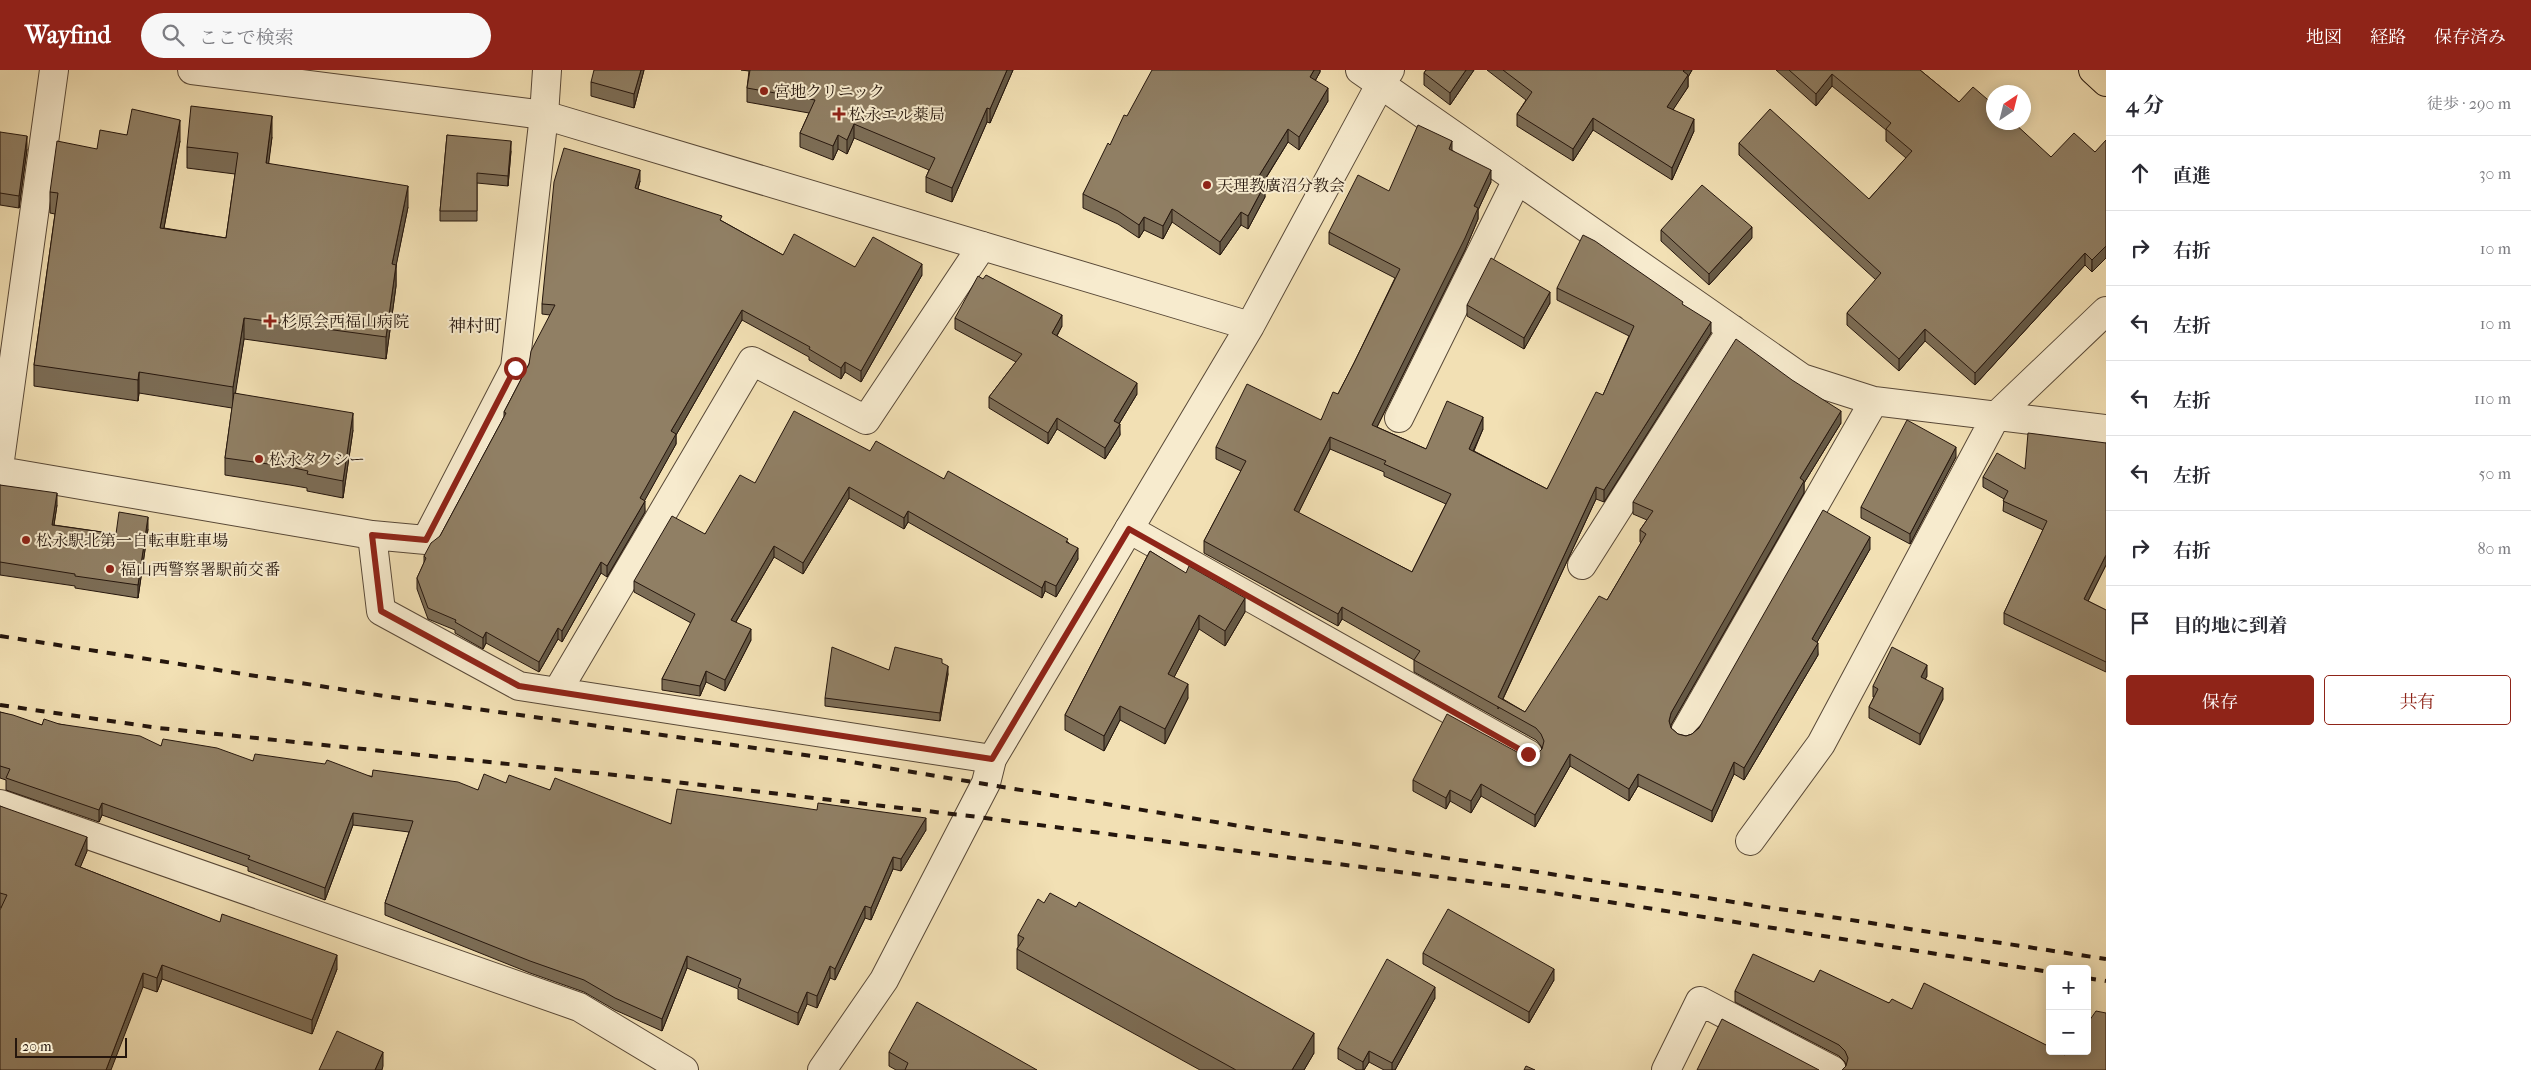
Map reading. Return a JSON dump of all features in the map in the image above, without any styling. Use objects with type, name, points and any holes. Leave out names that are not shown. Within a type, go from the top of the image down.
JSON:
[{"type":"highway","points":[[2093,70],[2106,82]]},
{"type":"street","points":[[0,460],[54,70]]},
{"type":"street","points":[[192,70],[544,115],[1250,326]]},
{"type":"street","points":[[0,471],[372,535],[426,540],[515,368],[544,115],[547,70]]},
{"type":"street","points":[[828,1068],[884,980],[986,783],[992,759],[1250,326],[1377,75],[1517,180],[1802,378],[1874,401],[2106,429]]},
{"type":"street","points":[[1398,418],[1517,180]]},
{"type":"street","points":[[557,692],[752,361],[866,420],[982,246]]},
{"type":"street","points":[[1750,841],[1821,744],[1996,416],[2106,311]]},
{"type":"street","points":[[1582,565],[1732,329]]},
{"type":"street","points":[[1685,732],[1874,401]]},
{"type":"street","points":[[1129,529],[1528,754]]},
{"type":"street","points":[[372,535],[381,611],[519,686],[992,759]]},
{"type":"street","points":[[0,804],[579,1007],[684,1070]]},
{"type":"street","points":[[1666,1070],[1700,1001],[1832,1070]]},
{"type":"building","points":[[594,70],[641,70],[634,94],[591,82]]},
{"type":"building","points":[[750,70],[1007,70],[990,109],[987,108],[952,188],[926,177],[935,158],[854,124],[847,140],[838,135],[833,146],[800,133],[815,100],[747,88]]},
{"type":"building","points":[[1152,70],[1314,70],[1310,77],[1328,88],[1299,137],[1288,129],[1257,179],[1265,184],[1248,216],[1241,212],[1220,242],[1172,209],[1163,226],[1144,217],[1139,225],[1118,211],[1083,194],[1108,143],[1110,145],[1124,115],[1127,116]]},
{"type":"building","points":[[1426,70],[1466,70],[1450,93],[1424,73]]},
{"type":"building","points":[[1503,70],[1684,70],[1688,75],[1667,107],[1694,119],[1672,168],[1593,118],[1573,149],[1517,114],[1532,92]]},
{"type":"building","points":[[1789,70],[1920,70],[1959,102],[1973,87],[1986,98],[1986,130],[2022,130],[2051,157],[2074,133],[2095,152],[2106,140],[2106,246],[2092,260],[2085,253],[1975,373],[1925,329],[1899,359],[1847,313],[1881,273],[1739,143],[1770,109],[1869,199],[1912,151],[1886,129],[1891,123],[1832,74],[1816,94]]},
{"type":"building","points":[[191,106],[272,116],[266,163],[408,186],[392,264],[396,265],[386,337],[244,318],[233,387],[139,372],[138,380],[34,365],[58,193],[50,192],[57,141],[97,149],[100,130],[127,135],[132,109],[180,120],[160,228],[226,238],[238,153],[187,147]]},
{"type":"building","points":[[1418,125],[1452,141],[1449,149],[1491,170],[1474,206],[1478,208],[1465,238],[1372,425],[1426,449],[1447,401],[1483,417],[1469,449],[1547,489],[1596,392],[1603,395],[1634,326],[1557,288],[1583,235],[1595,241],[1683,302],[1682,304],[1711,322],[1604,490],[1596,487],[1498,697],[1525,712],[1599,596],[1607,600],[1646,534],[1640,530],[1653,511],[1633,502],[1736,339],[1792,380],[1841,411],[1800,478],[1804,481],[1671,713],[1669,721],[1671,728],[1678,734],[1686,736],[1699,728],[1823,510],[1870,537],[1812,639],[1818,643],[1744,768],[1734,762],[1712,811],[1638,774],[1629,789],[1570,754],[1535,815],[1481,784],[1471,801],[1450,790],[1446,798],[1413,780],[1447,714],[1528,758],[1536,755],[1542,749],[1544,741],[1541,734],[1536,728],[1414,660],[1420,651],[1342,607],[1338,614],[1204,541],[1246,461],[1216,447],[1247,384],[1321,420],[1333,392],[1338,394],[1400,269],[1329,232],[1358,175],[1389,191]],"holes":[[[1330,437],[1386,461],[1384,464],[1451,494],[1412,572],[1294,510]]]},
{"type":"building","points":[[0,132],[27,136],[19,196],[0,193]]},
{"type":"building","points":[[447,135],[511,141],[508,176],[477,173],[477,211],[440,211]]},
{"type":"building","points":[[564,148],[640,170],[635,188],[722,216],[720,220],[783,255],[794,234],[855,267],[873,237],[922,264],[861,371],[845,362],[841,368],[809,349],[810,347],[742,310],[671,431],[676,434],[640,498],[645,501],[607,566],[601,562],[562,631],[558,628],[539,662],[486,632],[483,638],[455,622],[456,620],[428,608],[417,578],[426,558],[424,556],[431,543],[440,536],[506,413],[504,412],[529,364],[531,351],[555,305],[542,304],[554,182]]},
{"type":"building","points":[[1702,185],[1752,227],[1709,274],[1661,230]]},
{"type":"building","points":[[1491,258],[1550,292],[1524,338],[1467,305]]},
{"type":"building","points":[[986,275],[1062,315],[1052,333],[1137,383],[1114,421],[1120,424],[1105,448],[1057,418],[1048,433],[989,397],[1022,354],[955,318],[978,276],[983,279]]},
{"type":"building","points":[[234,393],[353,413],[343,481],[307,474],[308,471],[290,467],[225,458]]},
{"type":"building","points":[[794,411],[870,451],[876,441],[944,479],[948,471],[1068,539],[1066,542],[1078,548],[1056,586],[1045,581],[1042,588],[908,511],[904,518],[849,487],[803,563],[774,546],[731,620],[751,629],[725,680],[706,671],[700,686],[662,679],[695,614],[634,581],[672,516],[705,534],[740,475],[755,483]]},
{"type":"building","points":[[1907,420],[1956,447],[1910,534],[1861,507]]},
{"type":"building","points":[[2028,433],[2106,443],[2106,555],[2084,599],[2106,610],[2106,662],[2004,613],[2047,521],[2003,501],[2008,491],[1983,477],[1997,453],[2025,469]]},
{"type":"building","points":[[0,485],[57,493],[52,525],[116,534],[119,512],[148,517],[138,585],[0,562]]},
{"type":"building","points":[[1150,551],[1186,573],[1189,566],[1245,598],[1225,631],[1199,615],[1168,674],[1188,684],[1165,729],[1120,706],[1104,736],[1065,715]]},
{"type":"building","points":[[832,647],[889,670],[895,647],[942,659],[942,663],[948,666],[940,713],[825,698]]},
{"type":"building","points":[[1892,647],[1927,665],[1921,677],[1943,688],[1920,734],[1869,707],[1878,689],[1873,686]]},
{"type":"building","points":[[0,712],[42,725],[44,719],[59,724],[140,736],[161,746],[163,739],[217,748],[253,761],[255,754],[325,764],[327,760],[372,777],[373,770],[458,782],[478,790],[484,774],[506,783],[509,775],[550,790],[555,778],[671,824],[677,789],[817,810],[818,803],[926,818],[901,859],[893,857],[871,908],[865,906],[835,969],[830,966],[817,996],[807,992],[798,1013],[738,987],[741,979],[687,956],[662,1019],[615,998],[584,980],[530,961],[385,903],[413,821],[353,813],[325,888],[248,859],[250,856],[102,803],[99,810],[6,778],[10,769],[0,766]]},
{"type":"building","points":[[0,806],[87,837],[75,865],[220,922],[222,914],[337,955],[312,1020],[162,965],[157,978],[143,973],[106,1070],[0,1070],[0,910],[7,895],[0,893]]},
{"type":"building","points":[[1050,893],[1076,907],[1079,902],[1314,1033],[1292,1070],[1236,1070],[1017,949],[1024,938],[1018,935],[1038,899],[1044,903]]},
{"type":"building","points":[[1448,909],[1554,969],[1529,1012],[1423,953]]},
{"type":"building","points":[[1753,954],[1814,982],[1820,970],[1889,1003],[1892,999],[1912,1009],[1924,983],[2046,1045],[2046,1055],[2091,1055],[2091,1018],[2096,1011],[2106,1013],[2106,1070],[1842,1070],[1846,1066],[1848,1058],[1845,1051],[1839,1045],[1735,991]]},
{"type":"building","points":[[1387,959],[1435,987],[1392,1063],[1369,1051],[1363,1062],[1338,1048]]},
{"type":"building","points":[[917,1002],[1037,1070],[905,1070],[908,1063],[889,1052]]},
{"type":"building","points":[[1722,1019],[1819,1070],[1697,1070]]},
{"type":"building","points":[[337,1031],[383,1052],[375,1070],[319,1070]]},
{"type":"building","points":[[1526,1066],[1535,1070],[1524,1070]]},
{"type":"railway","points":[[0,636],[384,696],[833,759],[1276,832],[2106,959]]},
{"type":"railway","points":[[0,705],[159,728],[615,775],[970,816],[1515,887],[2046,971]]},
{"type":"railway","points":[[2091,979],[2106,981]]},
{"type":"place","name":"宮地クリニック","points":[[764,91]]},
{"type":"place","name":"松永エル薬局","points":[[839,114]]},
{"type":"place","name":"天理教廣沼分教会","points":[[1207,185]]},
{"type":"place","name":"杉原会西福山病院","points":[[270,321]]},
{"type":"place","name":"松永タクシー","points":[[259,459]]},
{"type":"place","name":"松永駅北第一自転車駐車場","points":[[26,540]]},
{"type":"place","name":"福山西警察署駅前交番","points":[[110,569]]},
{"type":"district","name":"神村町","points":[[475,326]]},
{"type":"route","points":[[515,368],[426,540],[372,535],[381,611],[519,686],[992,759],[1129,529],[1528,754]]}]
